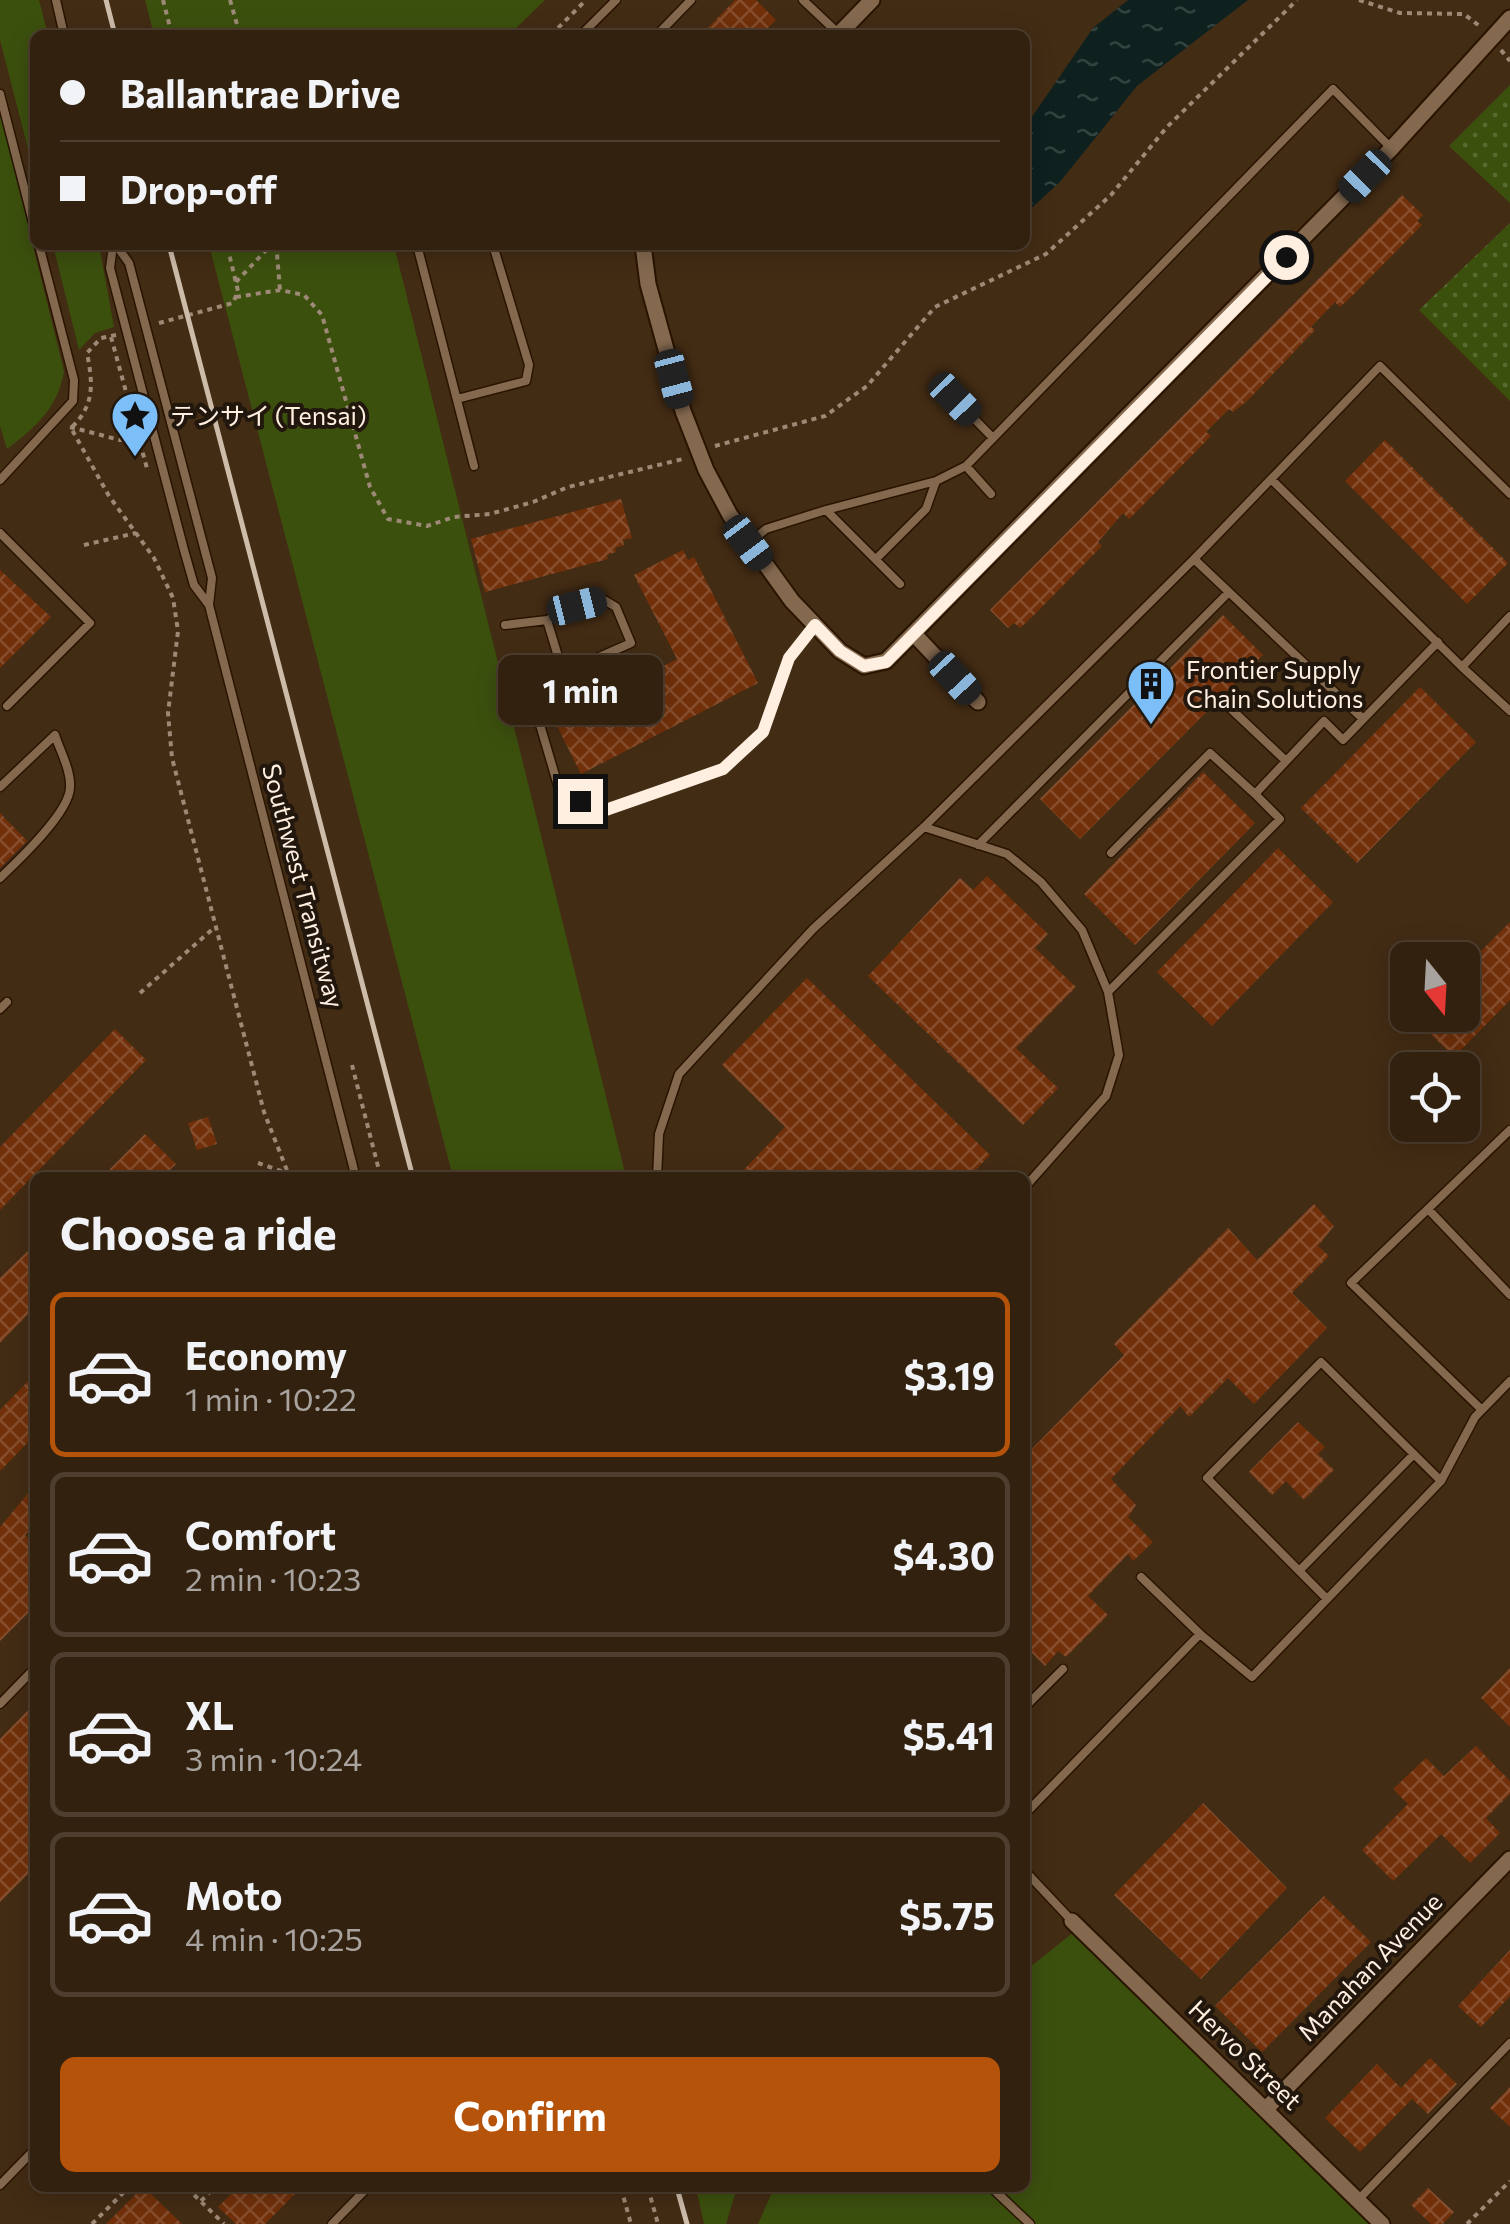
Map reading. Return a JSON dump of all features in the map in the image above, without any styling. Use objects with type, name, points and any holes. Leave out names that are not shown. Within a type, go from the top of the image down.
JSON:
[{"type":"street","points":[[843,30],[872,0]]},
{"type":"street","points":[[644,250],[648,284],[683,411],[730,516],[792,601],[840,651],[864,666],[886,662],[1392,149],[1510,18]]},
{"type":"street","points":[[915,635],[978,702]]},
{"type":"street","name":"Manahan Avenue","points":[[1265,2110],[1510,1860]]},
{"type":"street","name":"Hervo Street","points":[[1072,1921],[1382,2224]]},
{"type":"lane","points":[[56,0],[63,30]]},
{"type":"lane","points":[[586,30],[616,0]]},
{"type":"lane","points":[[662,30],[691,0]]},
{"type":"lane","points":[[803,0],[835,30]]},
{"type":"lane","points":[[748,543],[766,528],[936,481],[966,466],[1333,89],[1392,149]]},
{"type":"lane","points":[[0,94],[30,211]]},
{"type":"lane","points":[[0,480],[73,401],[74,380],[40,250]]},
{"type":"lane","name":"Southwest Transitway","points":[[114,250],[110,268],[194,585],[210,605]]},
{"type":"lane","name":"Southwest Transitway","points":[[119,250],[129,263],[212,578],[210,605],[354,1172]]},
{"type":"lane","points":[[418,250],[474,466]]},
{"type":"lane","points":[[457,399],[526,380],[529,365],[494,250]]},
{"type":"lane","points":[[657,1172],[659,1134],[679,1074],[814,929],[1194,559],[1380,366],[1510,494]]},
{"type":"lane","points":[[955,399],[992,438]]},
{"type":"lane","points":[[966,466],[991,494]]},
{"type":"lane","points":[[1271,479],[1510,711]]},
{"type":"lane","points":[[876,560],[926,509],[936,481]]},
{"type":"lane","points":[[826,510],[900,584]]},
{"type":"lane","points":[[0,533],[90,624],[8,706]]},
{"type":"lane","points":[[1194,559],[1363,719]]},
{"type":"lane","points":[[978,845],[1229,592]]},
{"type":"lane","points":[[504,625],[547,620],[577,606],[604,600],[616,607],[631,644],[563,674],[533,701],[559,789],[600,812],[723,769],[763,732],[789,658],[815,625]]},
{"type":"lane","points":[[1462,666],[1510,616]]},
{"type":"lane","points":[[547,620],[563,674]]},
{"type":"lane","points":[[1256,794],[1324,721],[1343,740],[1438,642]]},
{"type":"lane","points":[[1230,708],[1286,761]]},
{"type":"lane","points":[[0,787],[55,734],[71,783],[69,800],[42,838],[0,878]]},
{"type":"lane","points":[[1108,992],[1280,819],[1210,753],[1111,853]]},
{"type":"lane","points":[[924,826],[1007,854],[1041,882],[1082,930],[1108,992],[1120,1056],[1106,1096],[1030,1182]]},
{"type":"lane","points":[[1482,1410],[1351,1284],[1510,1130]]},
{"type":"lane","points":[[1428,1209],[1510,1294]]},
{"type":"lane","points":[[1327,1599],[1206,1478],[1321,1362],[1441,1480]]},
{"type":"lane","points":[[1141,1578],[1252,1677],[1441,1480],[1482,1410],[1510,1381]]},
{"type":"lane","points":[[1299,1571],[1414,1454]]},
{"type":"lane","points":[[1030,1809],[1200,1634]]},
{"type":"lane","points":[[1030,1702],[1062,1669]]},
{"type":"lane","points":[[0,1704],[30,1673]]},
{"type":"lane","points":[[1030,1877],[1072,1921]]},
{"type":"lane","points":[[1358,2200],[1510,2043]]},
{"type":"lane","points":[[0,2184],[30,2153]]},
{"type":"lane","points":[[332,2224],[364,2192]]},
{"type":"lane","points":[[996,2192],[1030,2224]]},
{"type":"path","points":[[163,0],[171,30]]},
{"type":"path","points":[[230,0],[239,30]]},
{"type":"path","points":[[556,30],[586,0]]},
{"type":"path","points":[[146,326],[228,306],[236,297],[280,290],[304,295],[322,315],[370,487],[388,519],[427,526],[533,502],[568,487],[700,454],[723,442],[825,416],[866,386],[935,306],[1046,254],[1110,195],[1167,126],[1297,0]]},
{"type":"path","points":[[1359,0],[1400,13],[1464,14],[1494,38],[1508,60]]},
{"type":"path","points":[[228,250],[236,297]]},
{"type":"path","points":[[236,282],[266,250]]},
{"type":"path","points":[[278,250],[280,290]]},
{"type":"path","points":[[71,428],[85,415],[91,398],[93,384],[87,353],[102,338],[126,332]]},
{"type":"path","points":[[111,336],[148,472]]},
{"type":"path","points":[[71,428],[120,440],[138,435]]},
{"type":"path","points":[[71,428],[109,496],[166,579],[177,612],[168,732],[264,1112],[287,1172]]},
{"type":"path","points":[[84,545],[136,532]]},
{"type":"path","points":[[140,993],[216,926]]},
{"type":"path","points":[[352,1066],[380,1172]]},
{"type":"path","points":[[258,1163],[279,1172]]},
{"type":"path","points":[[1467,2224],[1510,2181]]},
{"type":"path","points":[[92,2224],[124,2192]]},
{"type":"path","points":[[191,2192],[224,2224]]},
{"type":"path","points":[[201,2201],[210,2192]]},
{"type":"path","points":[[622,2192],[631,2224]]},
{"type":"path","points":[[649,2192],[658,2224]]},
{"type":"green space","points":[[0,0],[39,0],[47,30],[30,30],[30,157],[0,40]]},
{"type":"green space","points":[[145,0],[545,0],[514,30],[153,30]]},
{"type":"green space","points":[[1510,85],[1510,203],[1449,146]]},
{"type":"green space","points":[[0,113],[30,234],[30,250],[34,250],[64,371],[57,396],[44,416],[7,449],[0,426]]},
{"type":"green space","points":[[1510,223],[1510,401],[1419,310]]},
{"type":"green space","points":[[54,250],[100,250],[114,327],[95,333],[79,350]]},
{"type":"green space","points":[[210,250],[395,250],[625,1172],[452,1172]]},
{"type":"green space","points":[[1079,1928],[1382,2224],[758,2224],[772,2192],[1030,2192],[1030,1967]]},
{"type":"green space","points":[[697,2192],[736,2192],[726,2224],[704,2224]]},
{"type":"water","points":[[1128,0],[1248,0],[1137,86],[1060,182],[1030,209],[1030,120],[1093,28]]},
{"type":"building","points":[[735,0],[756,0],[776,20],[766,30],[706,30]]},
{"type":"building","points":[[1402,195],[1423,215],[1417,221],[1422,225],[1340,307],[1335,302],[1311,327],[1315,330],[1247,401],[1233,412],[1229,409],[1206,432],[1211,436],[1129,519],[1123,513],[1098,542],[1102,546],[1033,616],[1020,628],[1014,623],[1008,628],[990,610]]},
{"type":"building","points":[[1385,440],[1508,563],[1467,604],[1345,481]]},
{"type":"building","points":[[621,499],[632,538],[623,540],[624,545],[607,555],[608,559],[485,592],[471,539]]},
{"type":"building","points":[[683,550],[688,560],[694,557],[758,683],[581,774],[557,726],[568,720],[566,716],[677,659],[634,575]]},
{"type":"building","points":[[0,570],[51,617],[0,668]]},
{"type":"building","name":"Frontier Supply Chain Solutions","points":[[1223,615],[1263,655],[1080,839],[1040,799]]},
{"type":"building","points":[[1420,687],[1476,742],[1357,863],[1301,808]]},
{"type":"building","points":[[1203,772],[1255,823],[1135,945],[1084,894]]},
{"type":"building","points":[[0,813],[27,841],[0,868]]},
{"type":"building","points":[[1278,848],[1333,902],[1212,1026],[1157,972]]},
{"type":"building","points":[[987,876],[1048,934],[1035,948],[1076,987],[1016,1048],[1058,1088],[1023,1125],[868,976],[960,878],[973,890]]},
{"type":"building","points":[[1510,922],[1510,1000],[1480,1031],[1480,952]]},
{"type":"building","points":[[807,978],[990,1155],[974,1172],[742,1172],[785,1127],[722,1065]]},
{"type":"building","points":[[115,1029],[146,1060],[37,1172],[30,1172],[30,1179],[0,1210],[0,1147]]},
{"type":"building","points":[[1428,1032],[1479,1032],[1459,1052],[1449,1052]]},
{"type":"building","points":[[208,1117],[217,1144],[197,1150],[188,1123]]},
{"type":"building","points":[[145,1134],[176,1164],[168,1172],[107,1172]]},
{"type":"building","points":[[1314,1204],[1334,1226],[1318,1246],[1329,1256],[1292,1293],[1327,1328],[1254,1404],[1228,1378],[1189,1417],[1180,1406],[1111,1479],[1136,1505],[1128,1517],[1153,1542],[1133,1561],[1128,1554],[1088,1596],[1108,1615],[1066,1657],[1058,1651],[1045,1666],[1030,1651],[1030,1451],[1124,1355],[1114,1344],[1228,1228],[1257,1260]]},
{"type":"building","points":[[30,1249],[30,1312],[0,1343],[0,1278]]},
{"type":"building","points":[[30,1379],[30,1440],[0,1471],[0,1410]]},
{"type":"building","points":[[1298,1422],[1325,1447],[1318,1454],[1334,1470],[1304,1500],[1286,1481],[1272,1495],[1249,1472]]},
{"type":"building","points":[[30,1491],[30,1530],[25,1535],[30,1540],[30,1611],[0,1641],[0,1527]]},
{"type":"building","points":[[1510,1668],[1510,1727],[1481,1698]]},
{"type":"building","points":[[30,1708],[30,1872],[0,1902],[0,1739]]},
{"type":"building","points":[[1476,1746],[1510,1781],[1510,1794],[1486,1818],[1500,1833],[1470,1863],[1441,1834],[1393,1881],[1362,1850],[1408,1804],[1393,1789],[1426,1758],[1444,1776]]},
{"type":"building","points":[[1203,1803],[1287,1888],[1201,1979],[1114,1895]]},
{"type":"building","points":[[1324,1896],[1371,1942],[1262,2052],[1215,2006]]},
{"type":"building","points":[[1510,1950],[1510,1996],[1481,2027],[1458,2006]]},
{"type":"building","points":[[1430,2058],[1457,2084],[1428,2114],[1412,2099],[1360,2152],[1325,2118],[1377,2064],[1401,2088]]},
{"type":"building","points":[[1510,2087],[1510,2127],[1490,2108]]},
{"type":"building","points":[[1428,2188],[1454,2212],[1443,2224],[1431,2224],[1411,2205]]},
{"type":"building","points":[[138,2192],[149,2192],[182,2224],[106,2224]]},
{"type":"building","points":[[233,2192],[297,2192],[265,2224],[236,2224],[218,2207]]},
{"type":"railway","points":[[106,0],[114,30]]},
{"type":"railway","points":[[170,250],[411,1172]]},
{"type":"railway","points":[[678,2192],[687,2224]]},
{"type":"place","name":"テンサイ (Tensai)","points":[[135,458]]},
{"type":"place","name":"Frontier Supply Chain Solutions","points":[[1151,726]]},
{"type":"route","points":[[580,801],[600,812],[723,769],[763,732],[789,658],[815,625],[840,651],[864,666],[886,662],[1286,257]]}]
